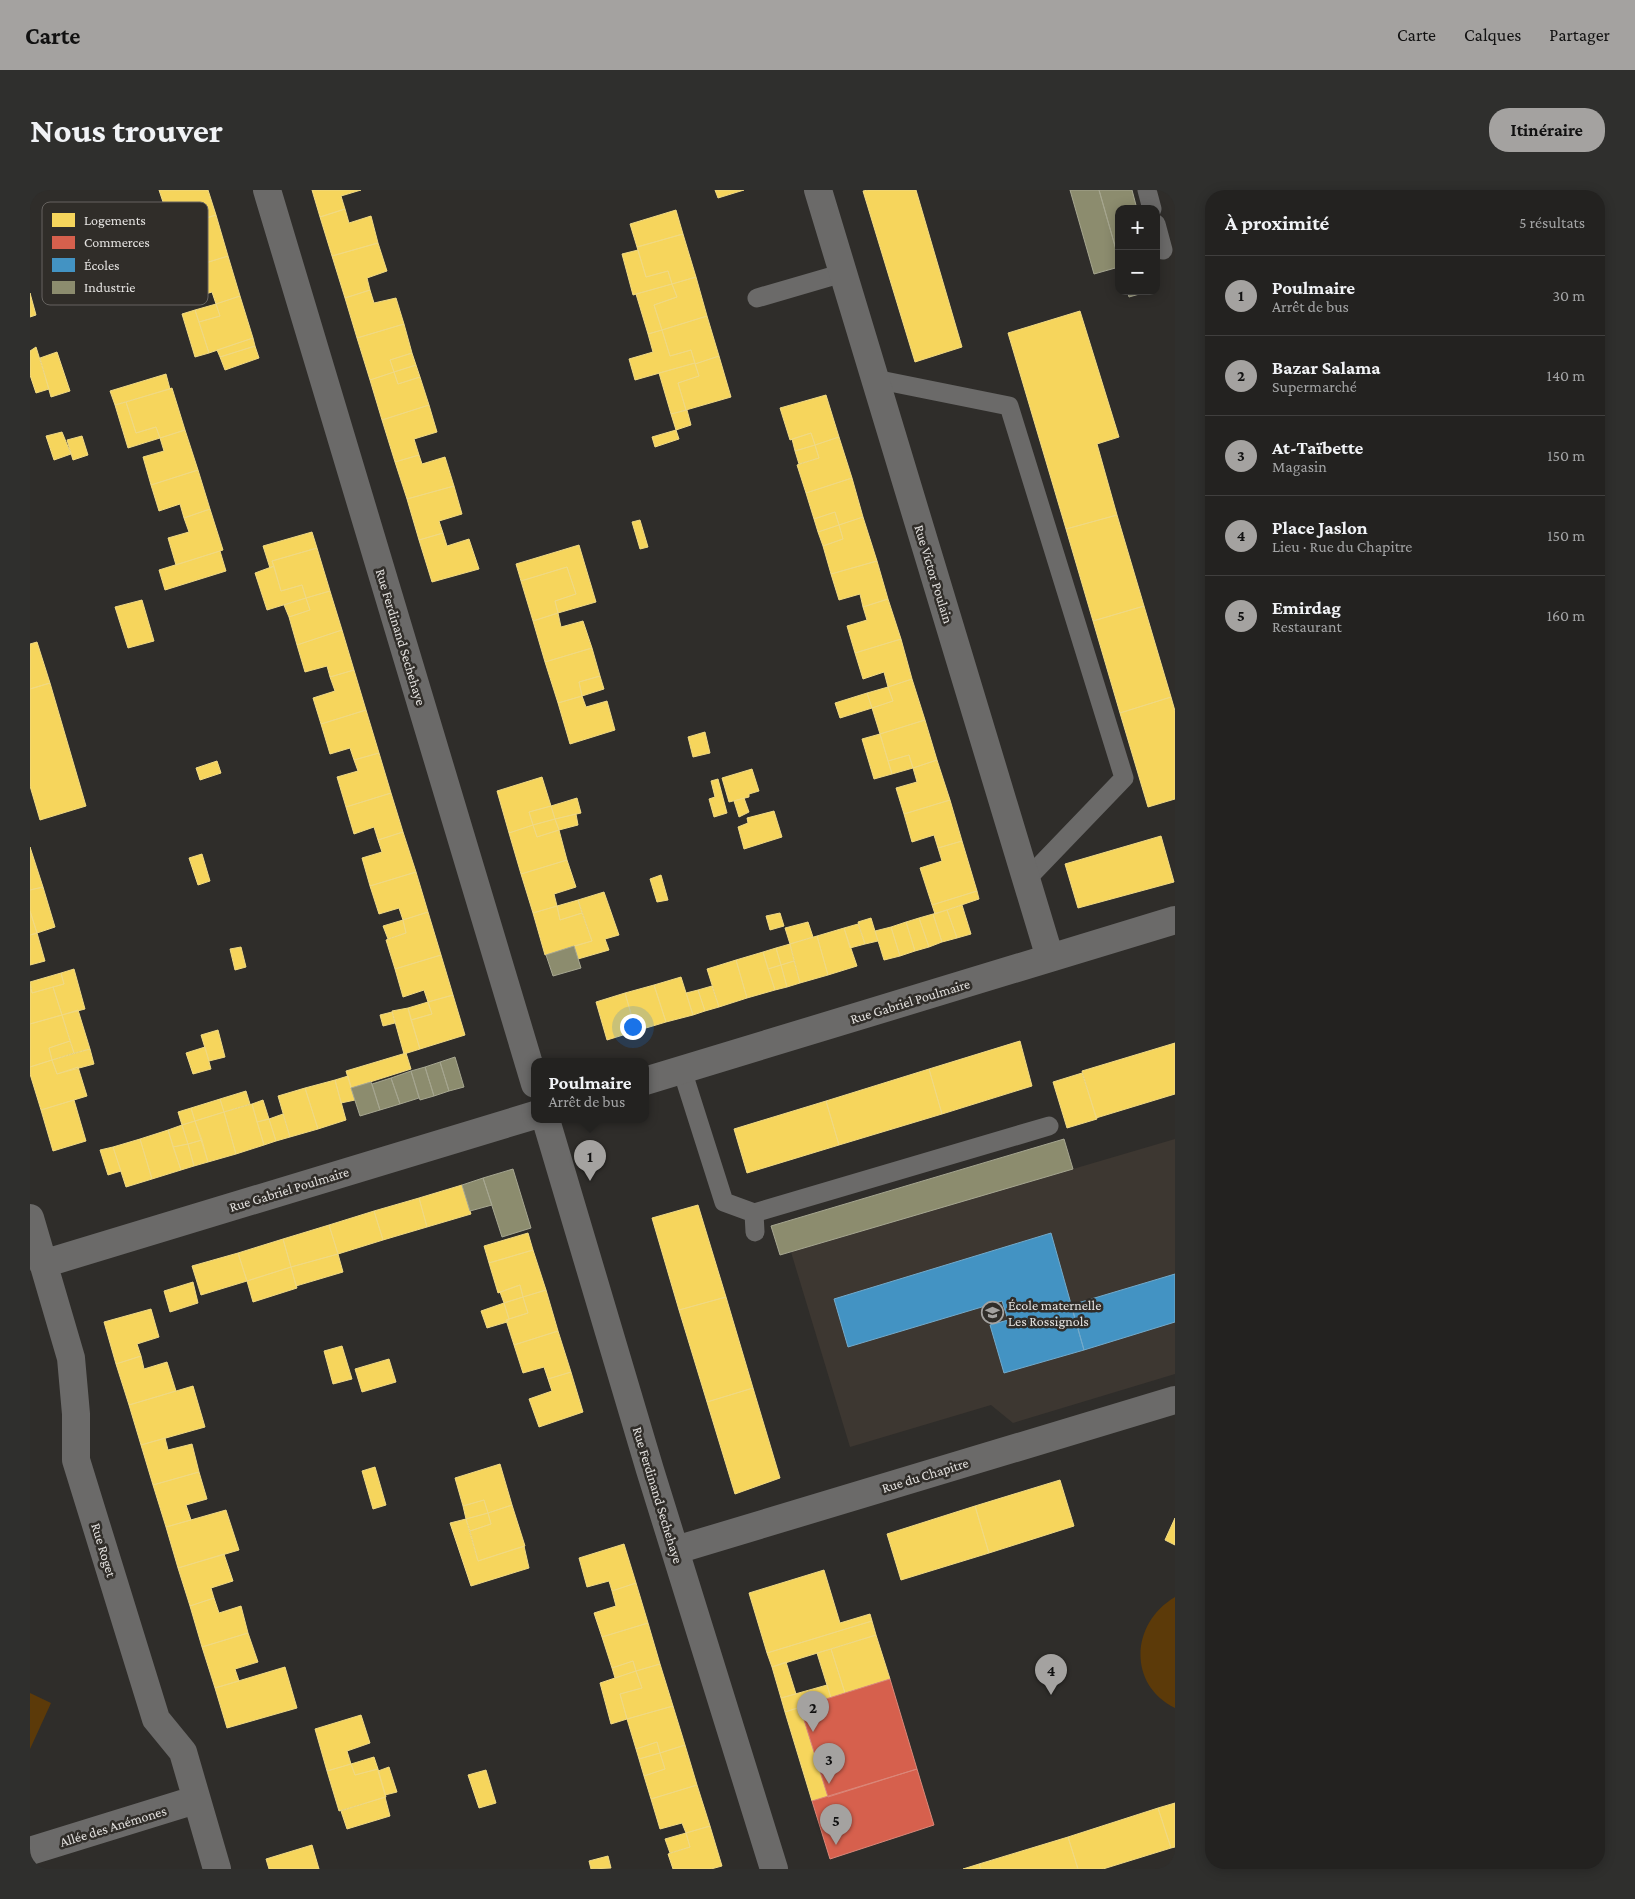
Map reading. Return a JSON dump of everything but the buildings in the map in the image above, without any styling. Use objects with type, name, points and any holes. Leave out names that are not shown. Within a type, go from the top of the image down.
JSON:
[{"type":"street","name":"Rue Ferdinand Sechehaye","points":[[267,190],[531,1071]]},
{"type":"street","name":"Rue Victor Poulain","points":[[818,190],[1050,958]]},
{"type":"street","name":"Rue Gabriel Poulmaire","points":[[649,1080],[1175,920]]},
{"type":"street","name":"Rue Gabriel Poulmaire","points":[[43,1264],[531,1116]]},
{"type":"street","name":"Rue Ferdinand Sechehaye","points":[[547,1123],[650,1470],[774,1869]]},
{"type":"street","name":"Rue Roget","points":[[30,1218],[71,1358],[76,1414],[76,1460],[156,1720],[183,1752],[195,1800],[217,1869]]},
{"type":"street","name":"Rue du Chapitre","points":[[676,1550],[1175,1400]]},
{"type":"street","name":"Allée des Anémones","points":[[30,1851],[195,1800]]},
{"type":"lane","points":[[1147,190],[1151,205]]},
{"type":"lane","points":[[1160,239],[1163,250]]},
{"type":"lane","points":[[756,298],[843,273]]},
{"type":"lane","points":[[875,379],[1009,406],[1124,778],[1026,880]]},
{"type":"lane","points":[[682,1070],[724,1202],[754,1223],[1049,1126]]},
{"type":"shaded area","name":"École maternelle Les Rossignols","points":[[1175,1139],[1175,1374],[1013,1423],[991,1405],[850,1447],[791,1252]]},
{"type":"shaded area","points":[[1175,1597],[1175,1708],[1159,1697],[1149,1684],[1142,1669],[1140,1653],[1143,1637],[1150,1622],[1160,1608]]},
{"type":"shaded area","points":[[30,1693],[51,1703],[30,1749]]},
{"type":"place","name":"Poulmaire","points":[[590,1181]]},
{"type":"place","name":"École maternelle Les Rossignols","points":[[992,1313]]},
{"type":"place","name":"Place Jaslon","points":[[1051,1695]]},
{"type":"place","name":"Bazar Salama","points":[[813,1732]]},
{"type":"place","name":"At-Taïbette","points":[[829,1784]]},
{"type":"place","name":"Emirdag","points":[[836,1845]]}]
